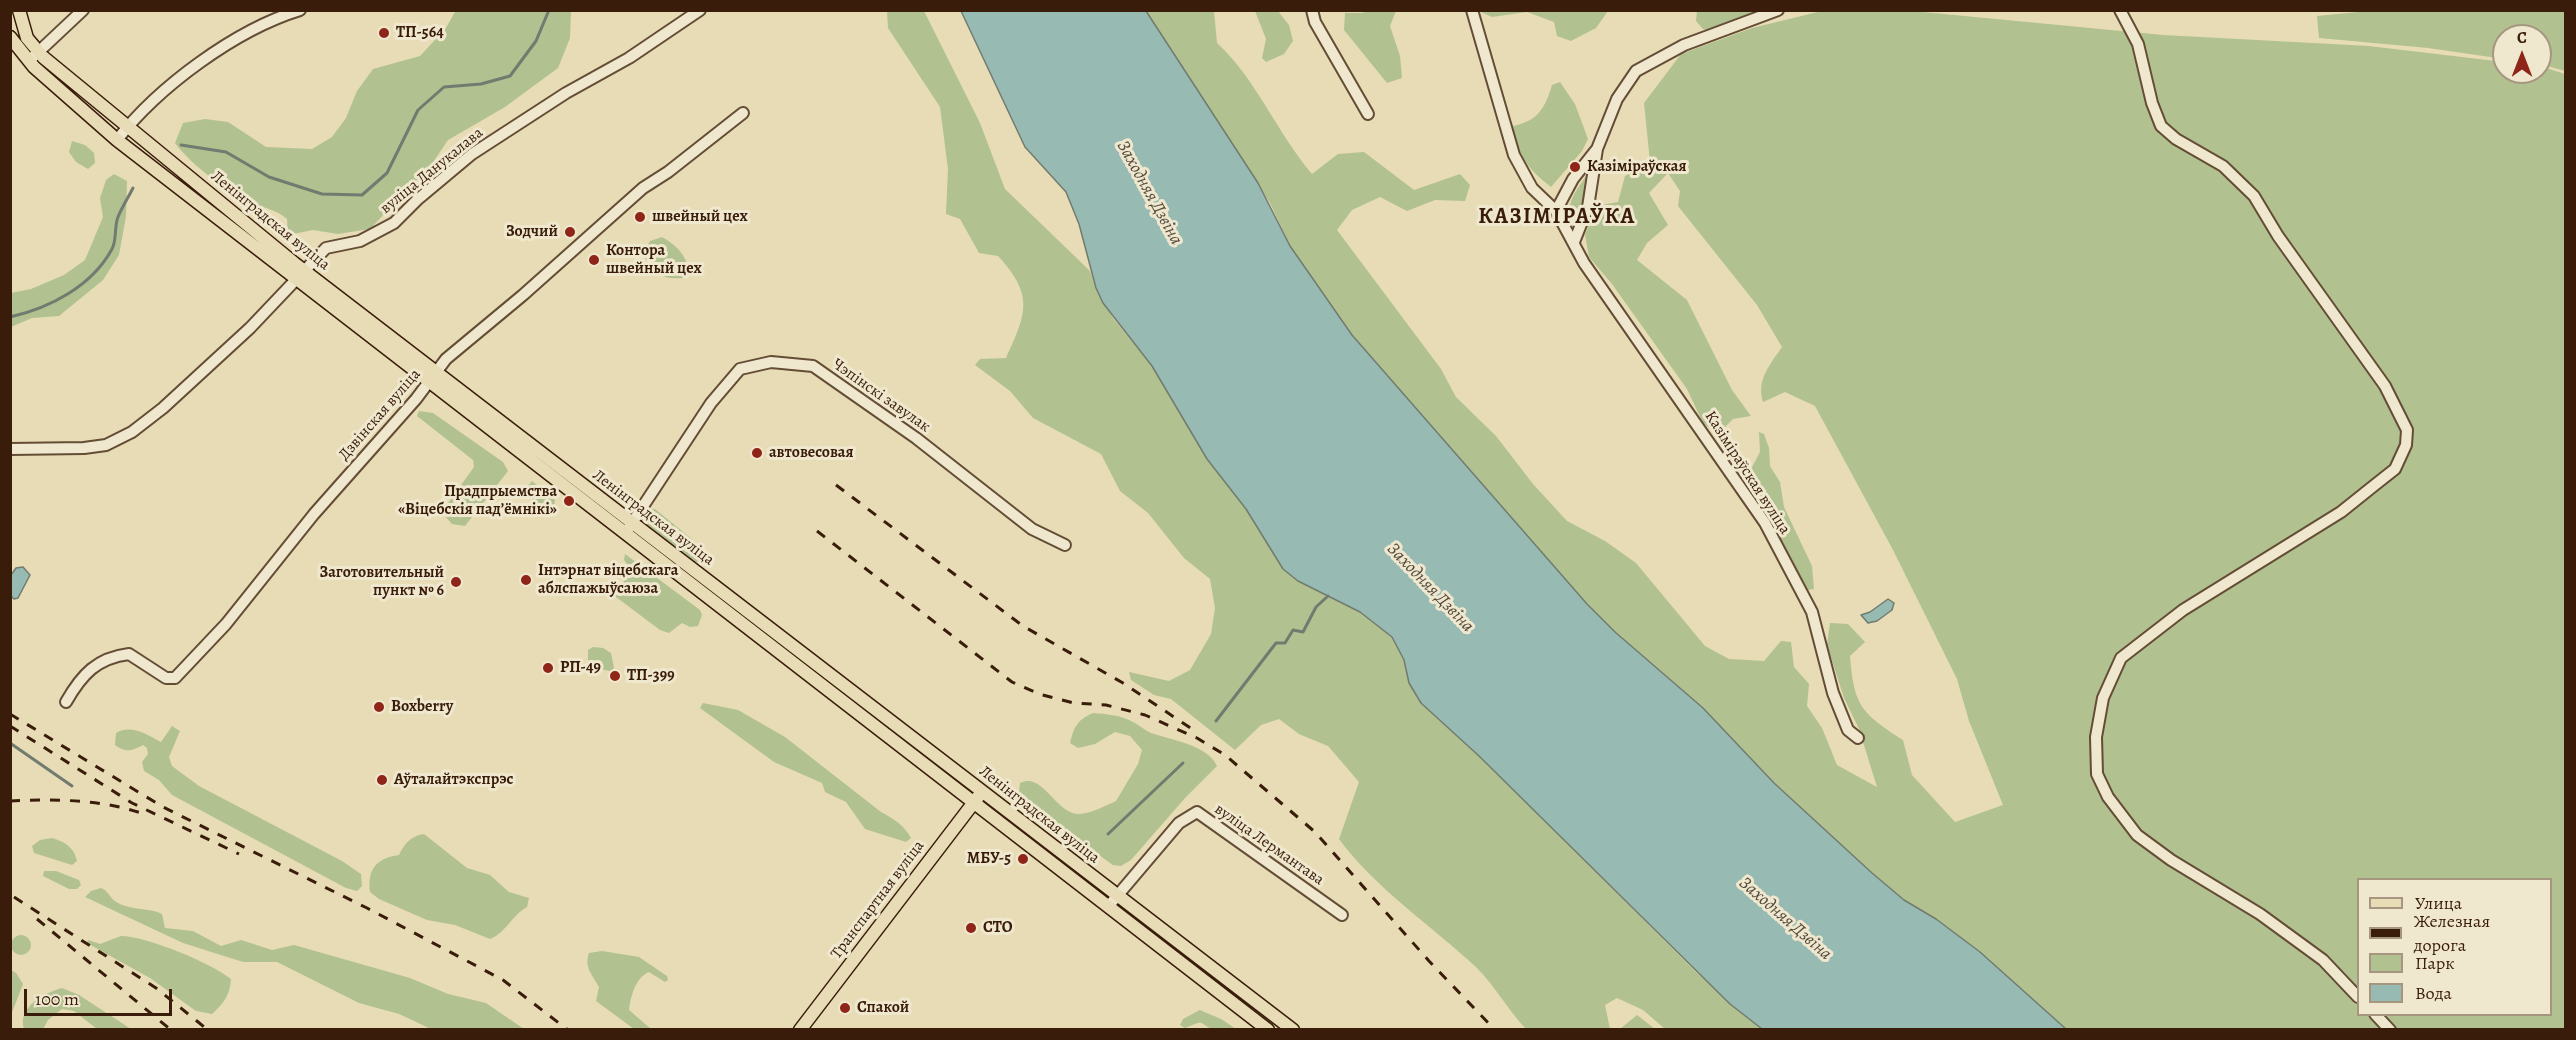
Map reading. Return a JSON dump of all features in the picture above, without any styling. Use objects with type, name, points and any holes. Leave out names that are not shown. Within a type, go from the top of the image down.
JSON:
[{"type":"main road","name":"Ленінградская вуліца","points":[[19,10],[27,38],[38,51],[301,275]]},
{"type":"main road","name":"Ленінградская вуліца","points":[[11,35],[29,61],[117,140],[301,275],[629,528],[973,803],[1270,1029]]},
{"type":"main road","name":"Ленінградская вуліца","points":[[629,528],[762,620],[1117,897],[1293,1029]]},
{"type":"main road","name":"Транспартная вуліца","points":[[800,1029],[982,791]]},
{"type":"street","points":[[29,61],[83,10]]},
{"type":"street","points":[[117,140],[152,100],[199,64],[262,24],[300,10]]},
{"type":"street","name":"вуліца Данукалава","points":[[10,449],[84,448],[106,445],[132,432],[250,328],[326,248],[360,241],[394,223],[417,200],[472,154],[566,93],[629,58],[700,10]]},
{"type":"street","points":[[1312,10],[1316,22],[1368,114]]},
{"type":"street","name":"Казіміраўская вуліца","points":[[1472,10],[1514,155],[1533,188],[1556,211],[1584,263],[1765,523],[1812,612],[1833,693],[1848,730],[1858,738]]},
{"type":"street","points":[[1574,242],[1588,207],[1597,149],[1617,99],[1636,71],[1684,45],[1778,10]]},
{"type":"street","points":[[2120,10],[2138,44],[2152,103],[2162,126],[2176,139],[2223,166],[2254,196],[2278,236],[2385,386],[2407,430],[2406,445],[2395,469],[2341,512],[2183,610],[2121,658],[2103,698],[2096,737],[2097,774],[2108,797],[2137,835],[2171,860],[2260,914],[2323,960],[2357,996]]},
{"type":"street","name":"Дзвінская вуліца","points":[[66,702],[74,687],[101,660],[112,656],[129,654],[166,678],[175,678],[226,624],[314,514],[447,359],[523,295],[598,225],[743,113]]},
{"type":"street","points":[[1556,211],[1573,179],[1597,149]]},
{"type":"street","name":"Чэпінскі завулак","points":[[629,528],[711,403],[740,369],[771,362],[813,366],[916,438],[1032,529],[1065,545]]},
{"type":"street","name":"вуліца Лермантава","points":[[1108,907],[1179,823],[1197,812],[1342,915]]},
{"type":"street","points":[[2377,1016],[2390,1029]]},
{"type":"street","points":[[1270,1029],[1280,1019]]},
{"type":"green space","points":[[456,10],[571,11],[570,38],[558,68],[505,107],[448,140],[432,164],[370,229],[338,234],[313,230],[288,235],[287,219],[221,185],[191,161],[175,143],[183,123],[205,119],[228,122],[266,147],[312,149],[332,137],[346,118],[357,91],[373,69],[420,56],[446,28]]},
{"type":"green space","points":[[1902,10],[2163,35],[2369,46],[2492,61],[2492,84],[2552,84],[2552,70],[2565,74],[2565,1029],[2066,1029],[1980,952],[1936,919],[1904,900],[1872,873],[1774,783],[1703,708],[1615,632],[1587,604],[1352,335],[1290,246],[1270,203],[1146,11],[1214,11],[1217,43],[1244,73],[1312,174],[1338,154],[1364,152],[1414,190],[1460,174],[1470,185],[1465,201],[1435,200],[1407,211],[1380,197],[1352,210],[1337,230],[1441,369],[1456,397],[1496,436],[1533,484],[1567,521],[1605,541],[1636,563],[1705,646],[1729,659],[1764,661],[1781,641],[1791,642],[1794,667],[1809,684],[1807,706],[1822,728],[1837,765],[1877,787],[1859,729],[1844,698],[1827,645],[1830,623],[1848,624],[1865,642],[1850,656],[1854,686],[1862,707],[1878,723],[1903,740],[1912,775],[1955,822],[2003,805],[1969,721],[1957,679],[1893,550],[1815,406],[1785,392],[1763,402],[1761,387],[1763,380],[1782,347],[1757,305],[1678,206],[1680,191],[1668,173],[1649,193],[1668,225],[1647,243],[1637,260],[1687,300],[1732,390],[1751,416],[1733,419],[1718,434],[1703,423],[1687,389],[1612,284],[1589,257],[1585,235],[1596,206],[1618,202],[1625,176],[1650,162],[1644,103],[1681,54],[1752,28],[1822,11]]},
{"type":"green space","points":[[887,11],[924,11],[980,123],[1005,189],[1090,271],[1096,288],[1113,318],[1152,366],[1207,459],[1246,509],[1283,569],[1360,612],[1392,637],[1404,660],[1409,683],[1421,703],[1479,756],[1697,973],[1762,1029],[1665,1029],[1643,1010],[1617,998],[1605,1005],[1610,1029],[1526,1029],[1477,968],[1387,891],[1339,839],[1359,782],[1328,746],[1299,734],[1279,719],[1261,725],[1235,750],[1171,699],[1154,695],[1131,680],[1129,672],[1169,681],[1190,670],[1211,634],[1215,608],[1210,579],[1184,558],[1148,513],[1120,491],[1101,454],[1033,418],[1010,391],[975,365],[980,359],[1006,358],[1019,329],[1023,305],[1022,294],[1010,270],[998,256],[979,253],[960,219],[946,214],[948,169],[940,107],[888,28]]},
{"type":"green space","points":[[1255,11],[1278,11],[1289,25],[1293,41],[1284,54],[1266,62],[1262,58],[1266,39]]},
{"type":"green space","points":[[1396,11],[1390,26],[1400,56],[1402,78],[1387,83],[1344,30],[1345,13]]},
{"type":"green space","points":[[1479,11],[1608,11],[1596,28],[1571,41],[1557,36],[1554,22],[1527,12],[1492,17]]},
{"type":"green space","points":[[1697,11],[1764,11],[1711,31],[1703,29],[1696,21]]},
{"type":"green space","points":[[2369,11],[2565,11],[2565,71],[2552,67],[2552,24],[2492,24],[2492,57],[2428,48],[2319,38],[2317,16]]},
{"type":"green space","points":[[1560,82],[1575,104],[1588,139],[1582,151],[1551,187],[1525,161],[1513,126],[1534,117],[1543,107],[1552,85]]},
{"type":"green space","points":[[72,141],[85,145],[94,153],[95,163],[88,169],[76,162],[69,152]]},
{"type":"green space","points":[[114,174],[127,181],[126,216],[119,255],[103,280],[59,316],[32,318],[11,327],[11,293],[31,289],[64,275],[85,260],[103,217],[100,198],[106,180]]},
{"type":"green space","points":[[1587,174],[1581,211],[1577,220],[1571,218],[1571,201]]},
{"type":"green space","points":[[662,237],[683,255],[689,272],[684,278],[665,277],[651,267],[643,255],[650,241]]},
{"type":"green space","points":[[419,411],[433,413],[503,462],[508,471],[465,526],[452,524],[444,515],[446,506],[474,467],[473,460],[417,416]]},
{"type":"green space","points":[[1759,432],[1764,434],[1769,448],[1770,466],[1780,482],[1784,507],[1812,566],[1814,589],[1808,590],[1751,489],[1750,471],[1760,452]]},
{"type":"green space","points":[[532,481],[555,500],[554,507],[546,509],[523,492]]},
{"type":"green space","points":[[655,509],[699,545],[704,556],[647,510]]},
{"type":"green space","points":[[642,515],[701,560],[696,562],[643,522]]},
{"type":"green space","points":[[625,554],[700,610],[702,615],[698,626],[690,627],[682,623],[669,633],[660,630],[616,597],[615,590],[631,574],[631,569],[624,560]]},
{"type":"green space","points":[[593,647],[603,648],[611,653],[614,668],[610,671],[595,668],[588,660],[588,650]]},
{"type":"green space","points":[[703,703],[738,710],[785,737],[898,823],[911,838],[906,842],[865,829],[846,802],[825,792],[822,783],[774,762],[700,708]]},
{"type":"green space","points":[[1093,713],[1122,717],[1151,733],[1197,748],[1206,753],[1217,766],[1185,798],[1131,860],[1121,866],[1113,865],[1061,828],[1019,791],[1020,783],[1028,781],[1036,783],[1064,808],[1080,814],[1094,811],[1116,801],[1138,764],[1142,750],[1130,736],[1115,732],[1095,744],[1078,748],[1070,743],[1077,725],[1083,718]]},
{"type":"green space","points":[[172,726],[180,731],[169,757],[172,766],[199,786],[342,861],[361,874],[362,886],[357,891],[346,888],[172,795],[159,780],[144,771],[142,762],[148,754],[147,748],[143,745],[126,750],[115,745],[116,733],[128,730],[134,730],[161,742]]},
{"type":"green space","points":[[424,834],[467,868],[490,875],[509,892],[529,898],[527,907],[500,933],[490,939],[455,925],[427,920],[379,899],[370,892],[370,877],[375,866],[385,859],[399,855],[409,841]]},
{"type":"green space","points":[[52,838],[68,846],[74,852],[77,861],[72,865],[34,853],[32,846],[40,840]]},
{"type":"green space","points":[[44,871],[56,871],[79,880],[81,885],[77,889],[69,889],[43,876]]},
{"type":"green space","points":[[101,888],[120,904],[162,914],[165,928],[193,931],[221,946],[241,940],[272,950],[294,945],[410,978],[448,994],[486,1003],[524,1029],[431,1029],[399,1014],[359,1003],[277,962],[243,962],[183,943],[85,897],[91,891]]},
{"type":"green space","points":[[21,935],[28,938],[31,945],[28,952],[21,955],[14,952],[11,945],[14,938]]},
{"type":"green space","points":[[121,936],[162,945],[222,973],[231,979],[226,998],[212,1014],[196,1011],[150,978],[87,943],[88,940],[100,944]]},
{"type":"green space","points":[[602,951],[639,957],[667,976],[668,980],[665,982],[649,972],[640,978],[633,993],[629,1010],[651,1029],[634,1029],[596,1001],[599,987],[587,963],[589,953]]},
{"type":"green space","points":[[11,970],[16,973],[23,984],[11,1015]]},
{"type":"green space","points":[[62,988],[79,995],[131,1029],[97,1029],[74,1011],[62,1009],[48,1020],[43,1029],[24,1029],[24,1014],[28,1008],[40,997]]},
{"type":"green space","points":[[1200,1010],[1221,1019],[1236,1029],[1216,1030],[1202,1023],[1185,1028],[1180,1025],[1183,1019]]},
{"type":"green space","points":[[1637,1015],[1655,1029],[1620,1029]]},
{"type":"water","name":"Заходняя Дзвіна","points":[[961,11],[1146,11],[1258,183],[1290,246],[1352,335],[1587,604],[1615,632],[1703,708],[1774,783],[1872,873],[1904,900],[1936,919],[1980,952],[2066,1029],[1762,1029],[1730,1004],[1479,756],[1421,703],[1409,683],[1404,660],[1392,637],[1360,612],[1298,581],[1283,569],[1246,509],[1207,459],[1152,366],[1103,303],[1096,288],[1079,224],[1066,192],[1025,147]]},
{"type":"water","points":[[23,567],[30,575],[18,598],[14,599],[11,596],[11,575],[16,568]]},
{"type":"water","points":[[1888,599],[1894,603],[1892,610],[1877,621],[1868,623],[1861,615],[1870,612]]},
{"type":"waterway","points":[[181,145],[226,152],[269,177],[322,194],[362,195],[387,173],[418,110],[444,87],[481,84],[510,76],[536,41],[549,10]]},
{"type":"waterway","points":[[10,317],[55,301],[68,294],[93,274],[112,249],[118,217],[133,188]]},
{"type":"waterway","points":[[1216,721],[1276,643],[1285,643],[1293,630],[1303,632],[1316,607],[1328,596]]},
{"type":"waterway","points":[[10,743],[72,786]]},
{"type":"waterway","points":[[1108,834],[1183,763]]},
{"type":"railway","points":[[836,485],[1023,626],[1123,683],[1192,729]]},
{"type":"railway","points":[[817,531],[1012,682],[1039,694],[1074,703],[1106,705],[1145,715],[1197,738],[1225,755],[1315,832],[1429,961],[1495,1030]]},
{"type":"railway","points":[[10,714],[163,807],[367,908],[503,980],[568,1030]]},
{"type":"railway","points":[[10,726],[132,803],[239,854]]},
{"type":"railway","points":[[10,801],[76,801],[109,805],[141,813]]},
{"type":"railway","points":[[14,897],[156,988],[208,1030]]},
{"type":"railway","points":[[37,919],[171,1030]]},
{"type":"place","name":"ТП-564","points":[[384,33]]},
{"type":"place","name":"Казіміраўская","points":[[1575,167]]},
{"type":"place","name":"швейный цех","points":[[640,217]]},
{"type":"place","name":"Зодчий","points":[[570,232]]},
{"type":"place","name":"Контора швейный цех","points":[[594,260]]},
{"type":"place","name":"автовесовая","points":[[757,453]]},
{"type":"place","name":"Прадпрыемства «Віцебскія падʼёмнікі»","points":[[569,501]]},
{"type":"place","name":"Інтэрнат віцебскага аблспажыўсаюза","points":[[526,580]]},
{"type":"place","name":"Заготовительный пункт № 6","points":[[456,582]]},
{"type":"place","name":"РП-49","points":[[548,668]]},
{"type":"place","name":"ТП-399","points":[[615,676]]},
{"type":"place","name":"Boxberry","points":[[379,707]]},
{"type":"place","name":"Аўталайтэкспрэс","points":[[382,780]]},
{"type":"place","name":"МБУ-5","points":[[1023,859]]},
{"type":"place","name":"СТО","points":[[971,928]]},
{"type":"place","name":"Спакой","points":[[845,1008]]},
{"type":"district","name":"КАЗІМІРАЎКА","points":[[1557,218]]}]
